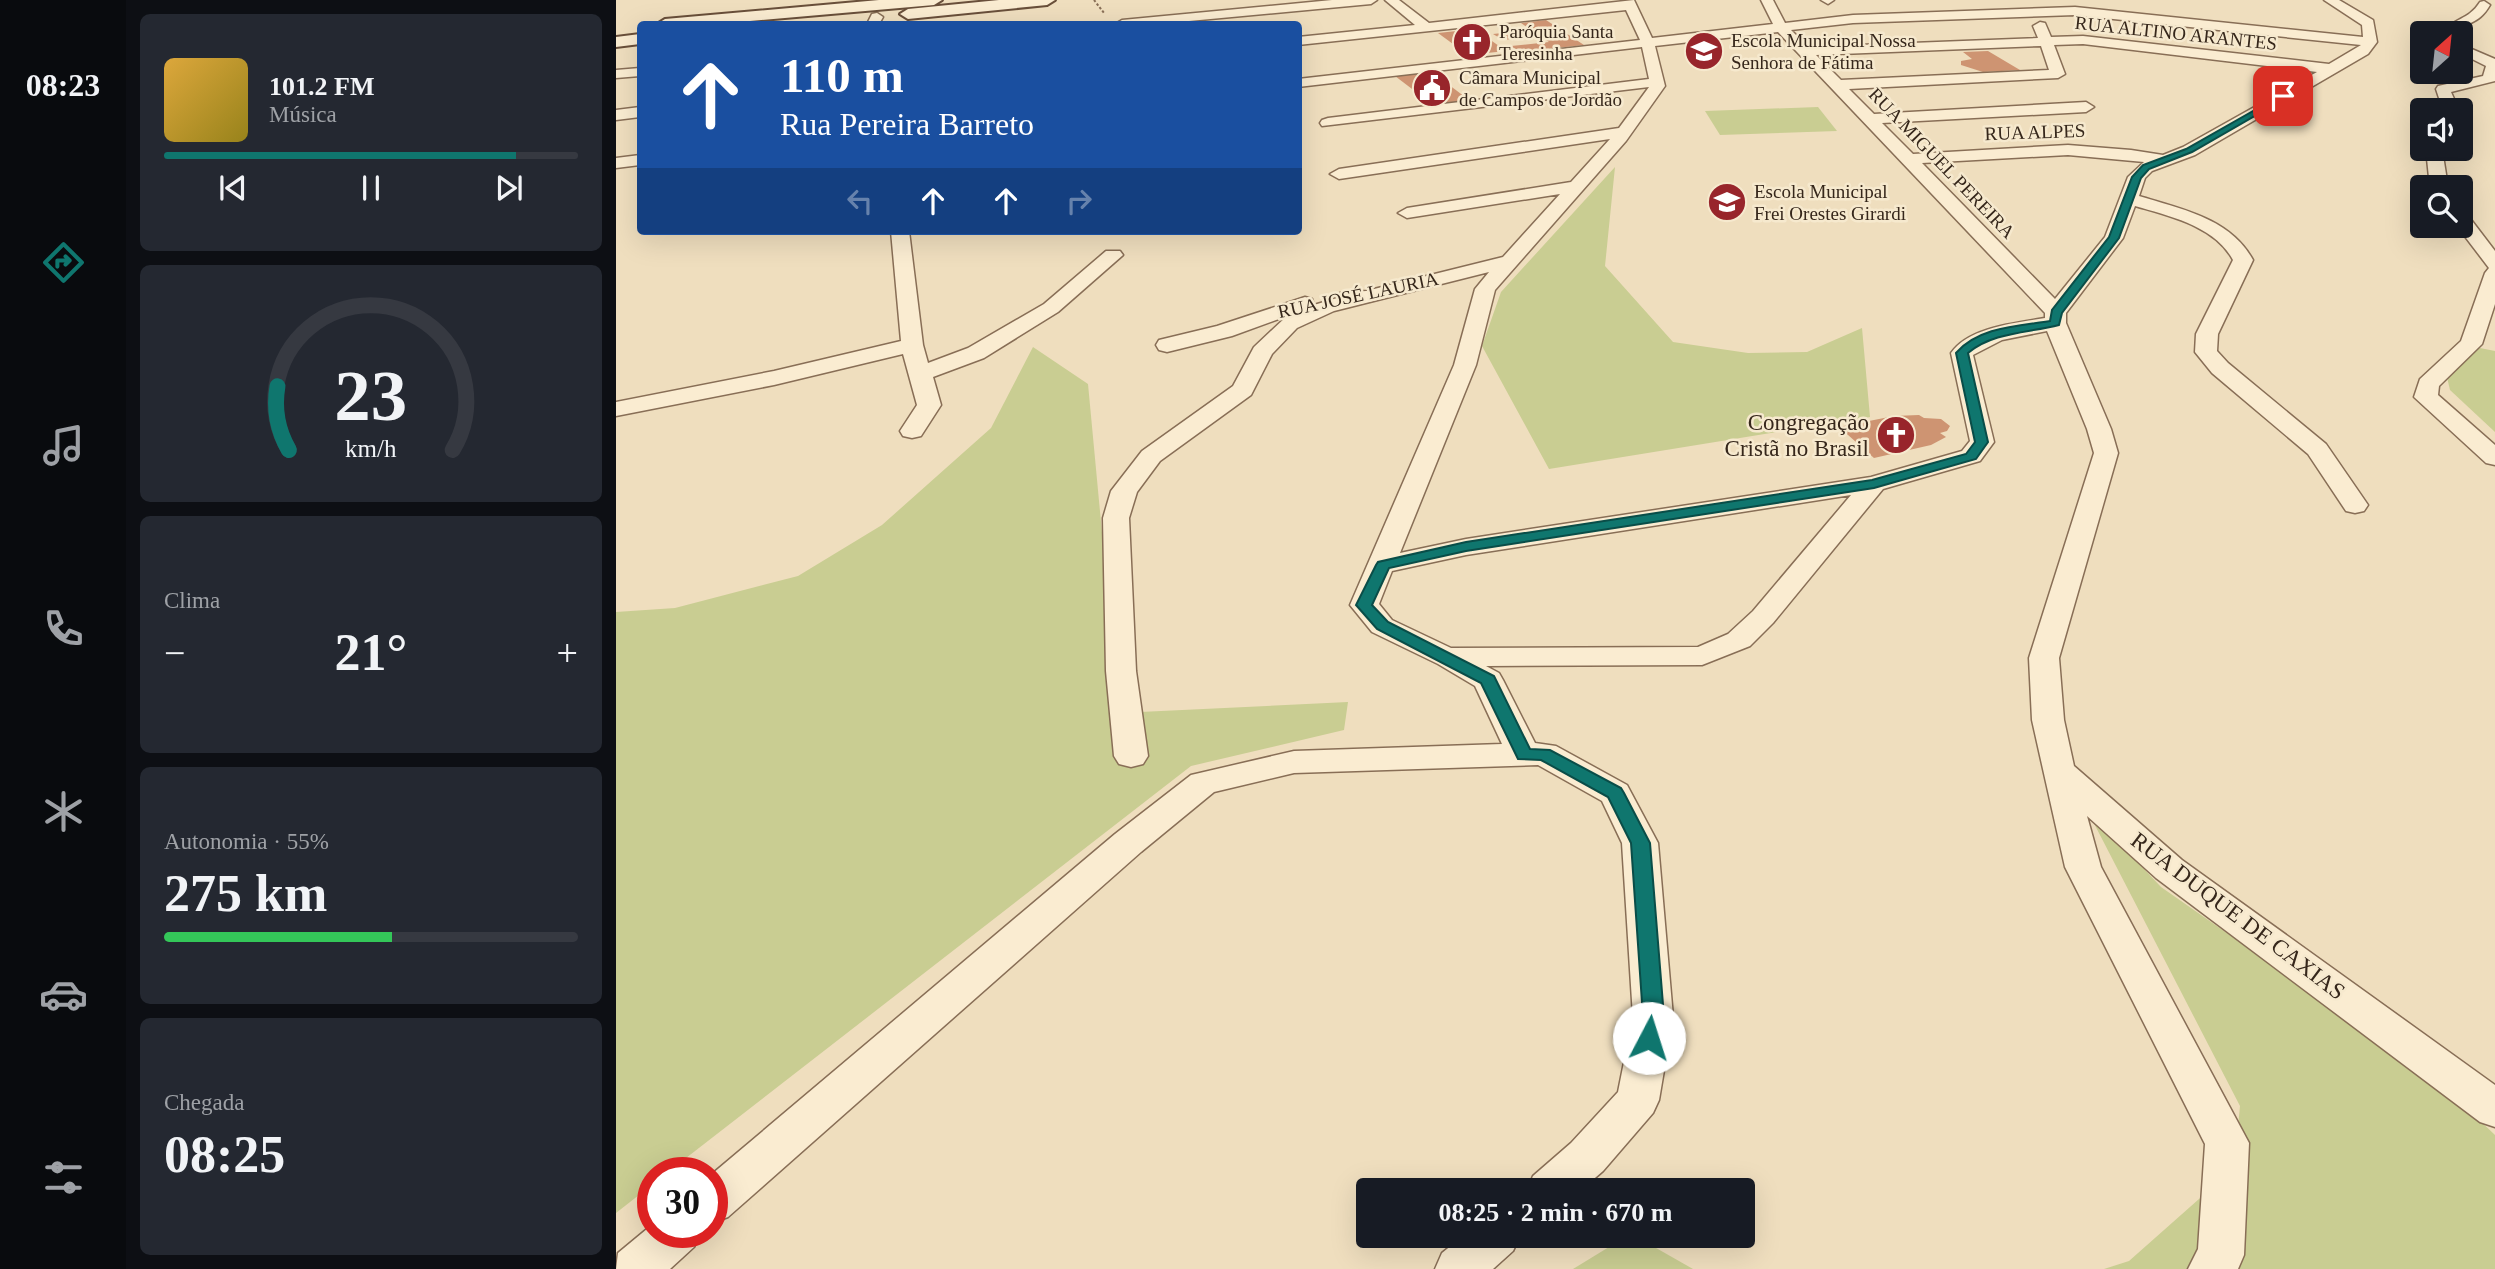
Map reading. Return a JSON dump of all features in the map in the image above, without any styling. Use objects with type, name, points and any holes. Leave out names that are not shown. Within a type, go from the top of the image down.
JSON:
[{"type":"main road","points":[[872,12],[895,4],[934,0]]},
{"type":"main road","points":[[716,21],[1047,0]]},
{"type":"main road","points":[[811,21],[853,13]]},
{"type":"main road","points":[[616,29],[637,27]]},
{"type":"main road","points":[[616,42],[637,39]]},
{"type":"street","points":[[1234,0],[1245,13]]},
{"type":"street","points":[[1156,21],[1371,0]]},
{"type":"street","points":[[1391,0],[1437,46],[1460,63]]},
{"type":"street","name":"RUA MIGUEL PEREIRA","points":[[1767,0],[1780,26],[2056,318]]},
{"type":"street","points":[[1828,0],[1853,19]]},
{"type":"street","points":[[2086,0],[2112,13]]},
{"type":"street","points":[[1383,565],[1466,547],[1874,484],[1971,456],[1982,442],[1962,353],[1975,342],[2056,318],[2113,238],[2127,198],[2137,177],[2146,167],[2189,150],[2364,51],[2370,42],[2368,23],[2330,0]]},
{"type":"street","points":[[1302,41],[1629,3],[1647,41],[1658,86],[1624,132],[1485,289],[1465,365],[1364,605],[1382,626],[1488,680],[1524,755]]},
{"type":"street","points":[[2466,21],[2477,17],[2484,5]]},
{"type":"street","points":[[1838,85],[2058,74],[2048,42],[2034,13]]},
{"type":"street","points":[[1302,83],[1853,19],[2112,13],[2370,42]]},
{"type":"street","points":[[1394,30],[1438,66]]},
{"type":"street","name":"RUA ALTINO ARANTES","points":[[1805,51],[2083,40],[2332,69]]},
{"type":"street","points":[[2473,54],[2494,64],[2489,79],[2473,82]]},
{"type":"street","points":[[616,74],[637,72]]},
{"type":"street","points":[[1328,123],[1657,82]]},
{"type":"street","points":[[2446,98],[2443,89],[2466,84]]},
{"type":"street","points":[[1870,119],[2086,107]]},
{"type":"street","points":[[616,115],[637,112]]},
{"type":"street","points":[[1339,174],[1624,132]]},
{"type":"street","name":"RUA ALPES","points":[[1908,159],[2069,150],[2126,153],[2162,160]]},
{"type":"street","points":[[616,163],[637,160]]},
{"type":"street","points":[[1407,213],[1577,186]]},
{"type":"street","points":[[2127,198],[2199,222],[2239,247],[2243,260],[2207,334],[2206,352],[2220,368],[2317,449],[2355,505]]},
{"type":"street","points":[[2473,234],[2495,264]]},
{"type":"street","points":[[900,235],[912,345],[929,405],[912,432]]},
{"type":"street","points":[[921,374],[976,354],[1040,314],[1113,255]]},
{"type":"street","name":"RUA JOSÉ LAURIA","points":[[1167,345],[1224,331],[1289,307],[1328,298],[1366,297],[1511,261]]},
{"type":"street","points":[[2495,273],[2471,344],[2428,384],[2426,397],[2495,457]]},
{"type":"street","points":[[1131,756],[1121,671],[1116,518],[1124,491],[1151,456],[1244,390],[1262,352],[1289,323],[1327,307],[1366,297]]},
{"type":"street","points":[[2056,318],[2106,453],[2044,658],[2048,720],[2083,867],[2227,1143],[2221,1255],[2212,1269]]},
{"type":"street","points":[[616,409],[774,378],[912,345]]},
{"type":"street","points":[[1446,657],[1702,656],[1739,640],[1763,617],[1874,484]]},
{"type":"street","points":[[728,1188],[1128,843],[1202,783],[1294,762],[1544,754],[1615,793],[1640,843],[1653,1017],[1638,1100],[1587,1157],[1563,1178]]},
{"type":"street","name":"RUA DUQUE DE CAXIAS","points":[[2058,771],[2169,869],[2495,1108]]},
{"type":"street","points":[[635,1269],[659,1248]]},
{"type":"street","points":[[1459,1269],[1483,1248]]},
{"type":"green space","points":[[1818,107],[1837,131],[1720,135],[1705,111]]},
{"type":"green space","points":[[1615,167],[1605,266],[1673,342],[1748,353],[1807,352],[1862,328],[1870,417],[1549,469],[1482,346],[1501,292]]},
{"type":"green space","points":[[1033,347],[1088,384],[1119,713],[1348,702],[1344,730],[1191,766],[687,1157],[637,1157],[637,1197],[616,1213],[616,612],[675,608],[798,576],[882,525],[991,428]]},
{"type":"green space","points":[[2480,348],[2495,351],[2495,432],[2450,390],[2446,373],[2461,358]]},
{"type":"green space","points":[[2085,806],[2161,887],[2436,1079],[2495,1135],[2495,1269],[2104,1269],[2129,1261],[2234,1168],[2240,1106]]},
{"type":"green space","points":[[1607,1248],[1656,1248],[1693,1269],[1573,1269]]},
{"type":"building","points":[[1546,20],[1584,45],[1520,52],[1511,46],[1549,42],[1540,36],[1503,40],[1493,34],[1531,30],[1521,23]]},
{"type":"building","name":"Paróquia Santa Teresinha","points":[[1475,29],[1506,51],[1468,55],[1438,33]]},
{"type":"building","points":[[1988,51],[2020,70],[1983,72],[1961,65],[1961,61],[1972,59],[1963,52]]},
{"type":"building","name":"Câmara Municipal de Campos de Jordão","points":[[1432,72],[1469,100],[1433,105],[1395,76]]},
{"type":"building","name":"Congregação Cristã no Brasil","points":[[1919,415],[1941,419],[1950,426],[1947,431],[1940,433],[1946,437],[1931,445],[1874,458],[1839,427],[1894,416]]},
{"type":"place","name":"Paróquia Santa Teresinha","points":[[1472,42]]},
{"type":"place","name":"Escola Municipal Nossa Senhora de Fátima","points":[[1704,51]]},
{"type":"place","name":"Câmara Municipal de Campos de Jordão","points":[[1432,88]]},
{"type":"place","name":"Escola Municipal Frei Orestes Girardi","points":[[1727,202]]},
{"type":"place","name":"Congregação Cristã no Brasil","points":[[1896,435]]},
{"type":"route","points":[[1649,1038],[1653,1017],[1640,843],[1615,793],[1544,754],[1524,755],[1488,680],[1382,626],[1364,605],[1383,565],[1466,547],[1874,484],[1971,456],[1982,442],[1962,353],[1975,342],[1997,334],[2055,323],[2056,312],[2113,238],[2127,198],[2137,177],[2146,167],[2189,150],[2283,96]]}]
